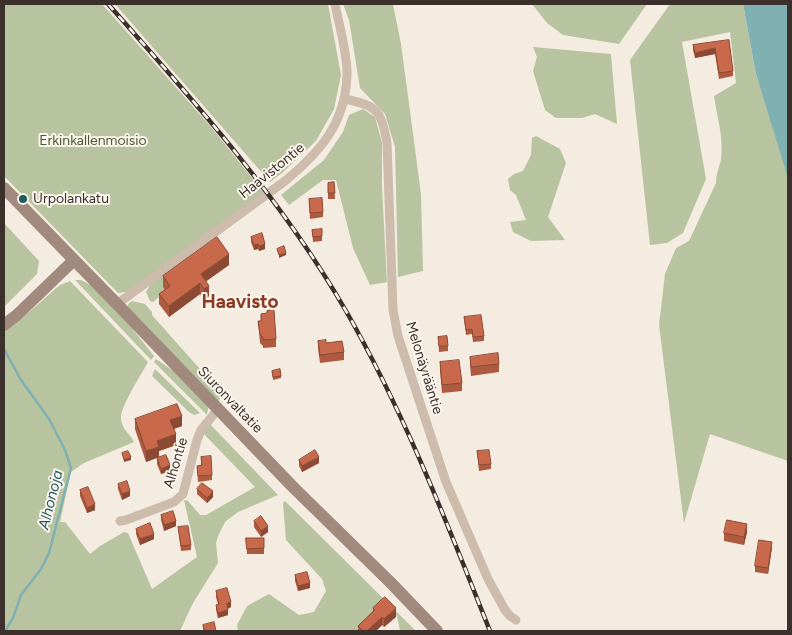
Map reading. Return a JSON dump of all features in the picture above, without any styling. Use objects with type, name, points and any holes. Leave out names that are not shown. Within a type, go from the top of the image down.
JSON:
[{"type":"main road","name":"Siuronvaltatie","points":[[4,188],[293,487],[391,583],[436,631]]},
{"type":"main road","points":[[4,325],[17,315],[74,260]]},
{"type":"street","name":"Haavistontie","points":[[117,304],[285,181],[310,160],[326,140],[335,124],[344,99],[347,74],[335,4]]},
{"type":"street","name":"Melonäyrääntie","points":[[344,99],[365,103],[373,108],[384,128],[387,143],[393,310],[398,336],[446,482],[488,579],[505,610],[516,620]]},
{"type":"street","name":"Alhontie","points":[[120,520],[126,520],[174,502],[183,494],[201,430],[218,409]]},
{"type":"green space","name":"Erkinkallenmoisio","points":[[4,4],[102,4],[211,127],[264,193],[127,292],[118,293],[4,176]]},
{"type":"green space","points":[[115,4],[328,4],[341,75],[334,109],[316,141],[270,182]]},
{"type":"green space","points":[[343,4],[393,4],[401,44],[421,194],[423,271],[398,277],[395,147],[385,114],[360,88],[349,20]]},
{"type":"green space","points":[[532,4],[647,4],[619,44],[563,35],[547,23]]},
{"type":"green space","points":[[670,4],[743,4],[756,74],[788,173],[788,461],[710,434],[684,523],[659,325],[665,274],[676,248],[689,241],[716,183],[722,144],[714,96],[736,83],[730,32],[682,42],[706,179],[683,233],[667,243],[650,245],[630,60]]},
{"type":"green space","points":[[533,47],[611,54],[617,124],[595,114],[582,118],[556,118],[545,110],[533,71],[537,57]]},
{"type":"green space","points":[[363,109],[375,117],[382,143],[382,187],[387,282],[370,285],[353,248],[336,180],[323,180],[289,205],[281,195],[324,160],[343,132],[349,115]]},
{"type":"green space","points":[[536,136],[560,149],[566,163],[548,217],[565,240],[531,241],[513,232],[510,222],[526,220],[516,195],[510,190],[508,179],[514,174],[523,171],[531,155],[532,138]]},
{"type":"green space","points":[[4,223],[39,261],[37,274],[4,307]]},
{"type":"green space","points":[[218,238],[222,244],[221,247],[153,302],[150,301],[146,292],[151,284]]},
{"type":"green space","points":[[75,280],[81,280],[92,286],[131,327],[154,356],[151,360]]},
{"type":"green space","points":[[70,281],[148,362],[128,399],[121,418],[122,425],[134,442],[84,463],[71,472],[60,522],[65,522],[90,554],[124,532],[128,533],[152,589],[197,557],[184,500],[188,501],[200,515],[206,515],[255,487],[203,433],[210,424],[278,495],[238,512],[225,522],[216,543],[218,563],[193,603],[180,631],[4,631],[4,332],[60,285]]},
{"type":"green space","points":[[132,301],[145,304],[152,312],[152,315],[223,395],[217,403],[128,308],[128,304]]},
{"type":"green space","points":[[156,359],[175,372],[207,404],[207,415],[154,362]]},
{"type":"green space","points":[[155,369],[200,413],[194,415],[189,412],[152,376]]},
{"type":"green space","points":[[285,501],[416,631],[400,631],[397,616],[384,604],[357,631],[238,631],[237,625],[247,606],[269,594],[299,615],[314,612],[326,591],[322,579],[286,540],[283,503]]},
{"type":"water","points":[[743,4],[788,4],[788,178],[756,74]]},
{"type":"building","points":[[729,40],[733,71],[719,73],[715,48],[695,53],[693,45]]},
{"type":"building","points":[[334,182],[335,193],[328,193],[328,183]]},
{"type":"building","points":[[322,198],[323,212],[310,213],[309,199]]},
{"type":"building","points":[[322,229],[322,236],[313,237],[312,230]]},
{"type":"building","points":[[262,233],[265,244],[254,245],[251,237]]},
{"type":"building","points":[[217,237],[229,254],[201,274],[209,286],[204,289],[200,283],[169,306],[159,294],[170,286],[163,276]]},
{"type":"building","points":[[284,246],[286,253],[279,255],[277,249]]},
{"type":"building","points":[[274,310],[276,339],[263,340],[263,337],[260,335],[258,321],[261,321],[261,314]]},
{"type":"building","points":[[481,315],[484,336],[473,337],[472,329],[466,330],[464,317]]},
{"type":"building","points":[[447,336],[448,346],[439,346],[438,337]]},
{"type":"building","points":[[326,340],[326,343],[342,341],[344,352],[320,355],[318,341]]},
{"type":"building","points":[[498,353],[499,364],[471,367],[470,357]]},
{"type":"building","points":[[459,360],[462,383],[442,385],[440,362]]},
{"type":"building","points":[[280,369],[281,376],[273,377],[272,371]]},
{"type":"building","points":[[177,404],[182,416],[170,420],[176,434],[157,441],[159,447],[146,451],[135,419]]},
{"type":"building","points":[[315,450],[319,457],[302,466],[299,460]]},
{"type":"building","points":[[489,450],[491,464],[479,465],[477,451]]},
{"type":"building","points":[[128,451],[131,457],[124,460],[122,453]]},
{"type":"building","points":[[166,455],[170,465],[161,469],[157,458]]},
{"type":"building","points":[[211,456],[212,475],[198,476],[197,466],[202,465],[201,457]]},
{"type":"building","points":[[127,481],[130,491],[122,494],[118,484]]},
{"type":"building","points":[[202,483],[213,491],[207,498],[197,489]]},
{"type":"building","points":[[88,487],[95,504],[87,508],[80,490]]},
{"type":"building","points":[[173,511],[176,521],[164,525],[161,515]]},
{"type":"building","points":[[261,516],[268,526],[261,531],[254,521]]},
{"type":"building","points":[[727,520],[747,524],[744,537],[724,533]]},
{"type":"building","points":[[150,523],[154,534],[140,539],[136,529]]},
{"type":"building","points":[[188,526],[191,545],[181,546],[178,527]]},
{"type":"building","points":[[246,538],[264,538],[264,548],[247,549]]},
{"type":"building","points":[[759,540],[772,542],[768,568],[755,566]]},
{"type":"building","points":[[307,572],[310,583],[298,586],[295,575]]},
{"type":"building","points":[[227,588],[231,602],[227,603],[228,610],[218,613],[216,605],[219,604],[216,591]]},
{"type":"building","points":[[385,597],[396,608],[384,619],[382,617],[367,631],[363,631],[358,626],[375,610],[373,608]]},
{"type":"building","points":[[214,622],[216,631],[204,631],[203,625]]},
{"type":"waterway","name":"Alhonoja","points":[[4,349],[21,380],[49,419],[65,450],[71,468],[49,553],[41,569],[21,595],[13,618],[5,631]]},
{"type":"railway","points":[[108,4],[235,152],[265,190],[321,269],[367,349],[406,428],[490,631]]},
{"type":"place","name":"Urpolankatu","points":[[23,199]]},
{"type":"district","name":"Haavisto","points":[[240,302]]}]
